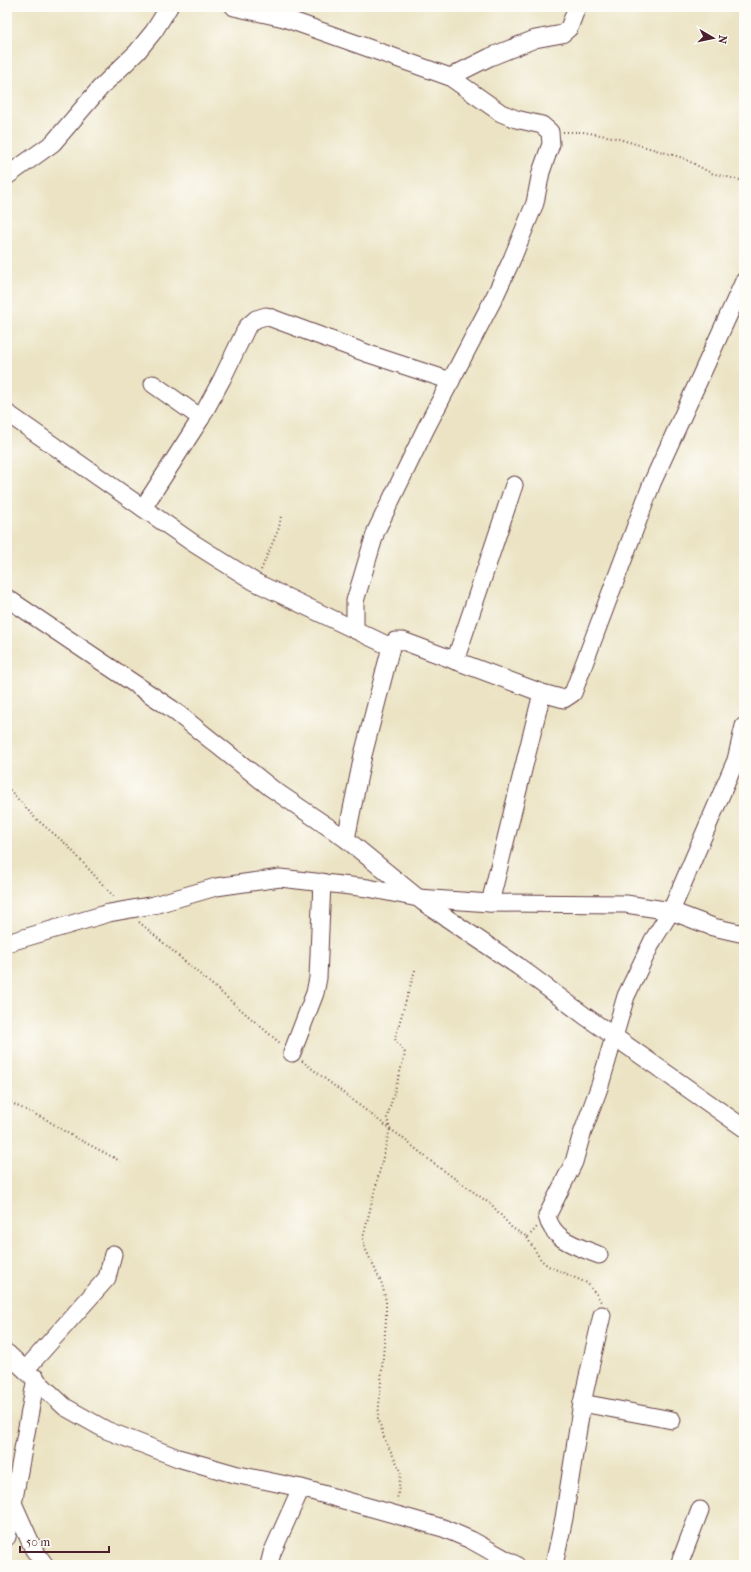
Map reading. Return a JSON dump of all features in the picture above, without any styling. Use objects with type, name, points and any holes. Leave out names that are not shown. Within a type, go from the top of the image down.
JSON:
[{"type":"street","points":[[7,176],[53,143],[101,86],[137,52],[154,31],[169,7]]},
{"type":"street","points":[[234,7],[284,18],[450,77],[501,113],[516,119],[542,125],[550,132],[551,144],[541,172],[532,210],[495,296],[376,531],[355,601],[355,630]]},
{"type":"street","points":[[450,77],[490,57],[535,39],[562,34],[569,28],[577,7]]},
{"type":"street","points":[[346,839],[363,755],[391,647],[396,641],[403,641],[542,693],[564,699],[573,693],[652,483],[744,281]]},
{"type":"street","points":[[143,508],[201,418],[247,327],[256,319],[266,316],[369,354],[451,381]]},
{"type":"street","points":[[153,384],[201,418]]},
{"type":"street","points":[[7,413],[193,543],[255,582],[391,647]]},
{"type":"street","points":[[455,660],[514,485]]},
{"type":"street","points":[[7,598],[172,708],[271,788],[346,839],[418,898],[518,966],[614,1037],[744,1128]]},
{"type":"street","points":[[490,903],[542,693]]},
{"type":"street","points":[[599,1255],[562,1240],[553,1232],[547,1216],[574,1162],[581,1136],[600,1085],[632,982],[653,940],[671,911],[736,760],[744,726]]},
{"type":"street","points":[[7,943],[109,913],[154,905],[216,887],[280,878],[322,882],[418,898],[490,903],[606,903],[671,911],[713,927],[744,934]]},
{"type":"street","points":[[292,1053],[315,993],[318,978],[322,882]]},
{"type":"street","points":[[7,1537],[31,1373],[107,1278],[113,1254]]},
{"type":"street","points":[[554,1565],[564,1518],[582,1403],[602,1315]]},
{"type":"street","points":[[7,1353],[31,1373],[65,1407],[119,1435],[178,1458],[234,1474],[301,1488],[443,1528],[464,1537],[516,1565]]},
{"type":"street","points":[[582,1403],[672,1420]]},
{"type":"street","points":[[273,1561],[301,1488]]},
{"type":"street","points":[[13,1502],[34,1550],[45,1565]]},
{"type":"street","points":[[679,1565],[700,1510]]},
{"type":"path","points":[[550,132],[582,132],[612,137],[683,158],[711,173],[744,181]]},
{"type":"path","points":[[255,582],[273,545],[279,528],[281,516]]},
{"type":"path","points":[[7,787],[35,818],[66,844],[126,910],[292,1053],[399,1135],[433,1164],[492,1205],[512,1228],[526,1236],[536,1254],[548,1266],[587,1284],[601,1300],[602,1315]]},
{"type":"path","points":[[395,1514],[401,1471],[385,1440],[378,1418],[386,1320],[386,1301],[382,1284],[365,1248],[363,1238],[390,1129],[387,1118],[405,1054],[395,1038],[415,970]]},
{"type":"path","points":[[7,1101],[47,1120],[69,1134],[120,1161]]}]
